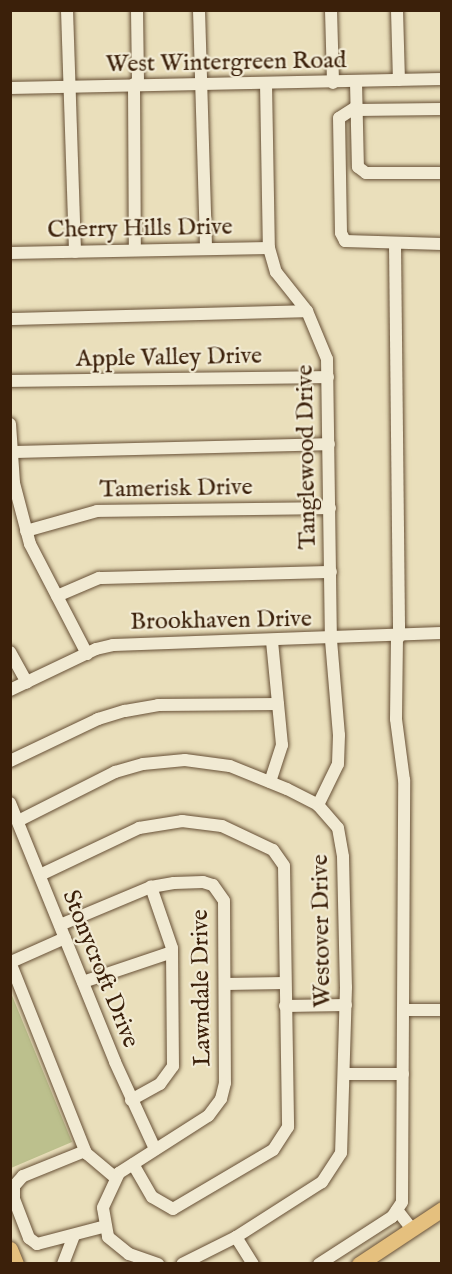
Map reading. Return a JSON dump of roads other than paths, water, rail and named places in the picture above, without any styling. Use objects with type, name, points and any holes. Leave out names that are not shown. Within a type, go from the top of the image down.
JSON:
[{"type":"main road","points":[[359,1263],[441,1209]]},
{"type":"main road","points":[[10,1249],[16,1263]]},
{"type":"street","points":[[67,10],[75,252]]},
{"type":"street","points":[[135,250],[136,10]]},
{"type":"street","points":[[199,10],[206,249]]},
{"type":"street","points":[[332,10],[333,83]]},
{"type":"street","points":[[397,10],[399,81]]},
{"type":"street","name":"West Wintergreen Road","points":[[10,88],[441,79]]},
{"type":"street","points":[[356,82],[356,162],[362,170],[441,173]]},
{"type":"street","name":"Tanglewood Drive","points":[[266,83],[269,248],[281,280],[307,311],[323,344],[328,376],[331,640],[338,764],[318,805]]},
{"type":"street","points":[[441,109],[356,108],[339,118],[341,233],[351,243],[441,244]]},
{"type":"street","points":[[319,1263],[392,1217],[402,1202],[404,1179],[404,780],[396,719],[398,637],[395,243]]},
{"type":"street","name":"Cherry Hills Drive","points":[[10,253],[269,248]]},
{"type":"street","points":[[10,319],[307,311]]},
{"type":"street","name":"Apple Valley Drive","points":[[10,381],[328,376]]},
{"type":"street","points":[[10,424],[14,483],[26,531],[87,654]]},
{"type":"street","points":[[11,452],[329,444]]},
{"type":"street","name":"Tamerisk Drive","points":[[26,531],[98,511],[330,508]]},
{"type":"street","points":[[57,596],[99,578],[331,572]]},
{"type":"street","name":"Brookhaven Drive","points":[[10,690],[87,654],[124,644],[331,640],[441,633]]},
{"type":"street","points":[[270,782],[282,745],[272,641]]},
{"type":"street","points":[[10,652],[27,683]]},
{"type":"street","points":[[10,761],[98,719],[125,711],[158,705],[278,704]]},
{"type":"street","name":"Westover Drive","points":[[18,820],[102,777],[143,764],[213,762],[270,782],[318,805],[338,828],[342,847],[346,1005],[343,1143],[331,1174],[236,1238],[182,1263]]},
{"type":"street","name":"Stonycroft Drive","points":[[10,802],[131,1100],[155,1149]]},
{"type":"street","points":[[40,875],[139,828],[182,821],[222,826],[273,850],[285,866],[288,1127],[273,1150],[173,1209],[152,1197],[133,1164]]},
{"type":"street","name":"Lawndale Drive","points":[[60,925],[151,887],[203,882],[219,892],[226,911],[221,1099],[208,1116],[155,1149]]},
{"type":"street","points":[[131,1100],[159,1084],[173,1066],[172,952],[168,929],[151,887]]},
{"type":"street","points":[[65,938],[11,962],[85,1151],[116,1178]]},
{"type":"street","points":[[83,982],[172,952]]},
{"type":"street","points":[[225,984],[285,983]]},
{"type":"street","points":[[285,1006],[346,1005]]},
{"type":"street","points":[[403,1010],[441,1010]]},
{"type":"street","points":[[345,1074],[403,1074]]},
{"type":"street","points":[[155,1149],[116,1178],[104,1209],[108,1237],[129,1254],[158,1263]]},
{"type":"street","points":[[85,1151],[23,1176],[14,1186],[16,1209],[29,1238],[37,1244],[106,1226]]},
{"type":"street","points":[[397,1210],[412,1229]]},
{"type":"street","points":[[63,1263],[74,1236]]},
{"type":"street","points":[[236,1238],[253,1263]]}]
